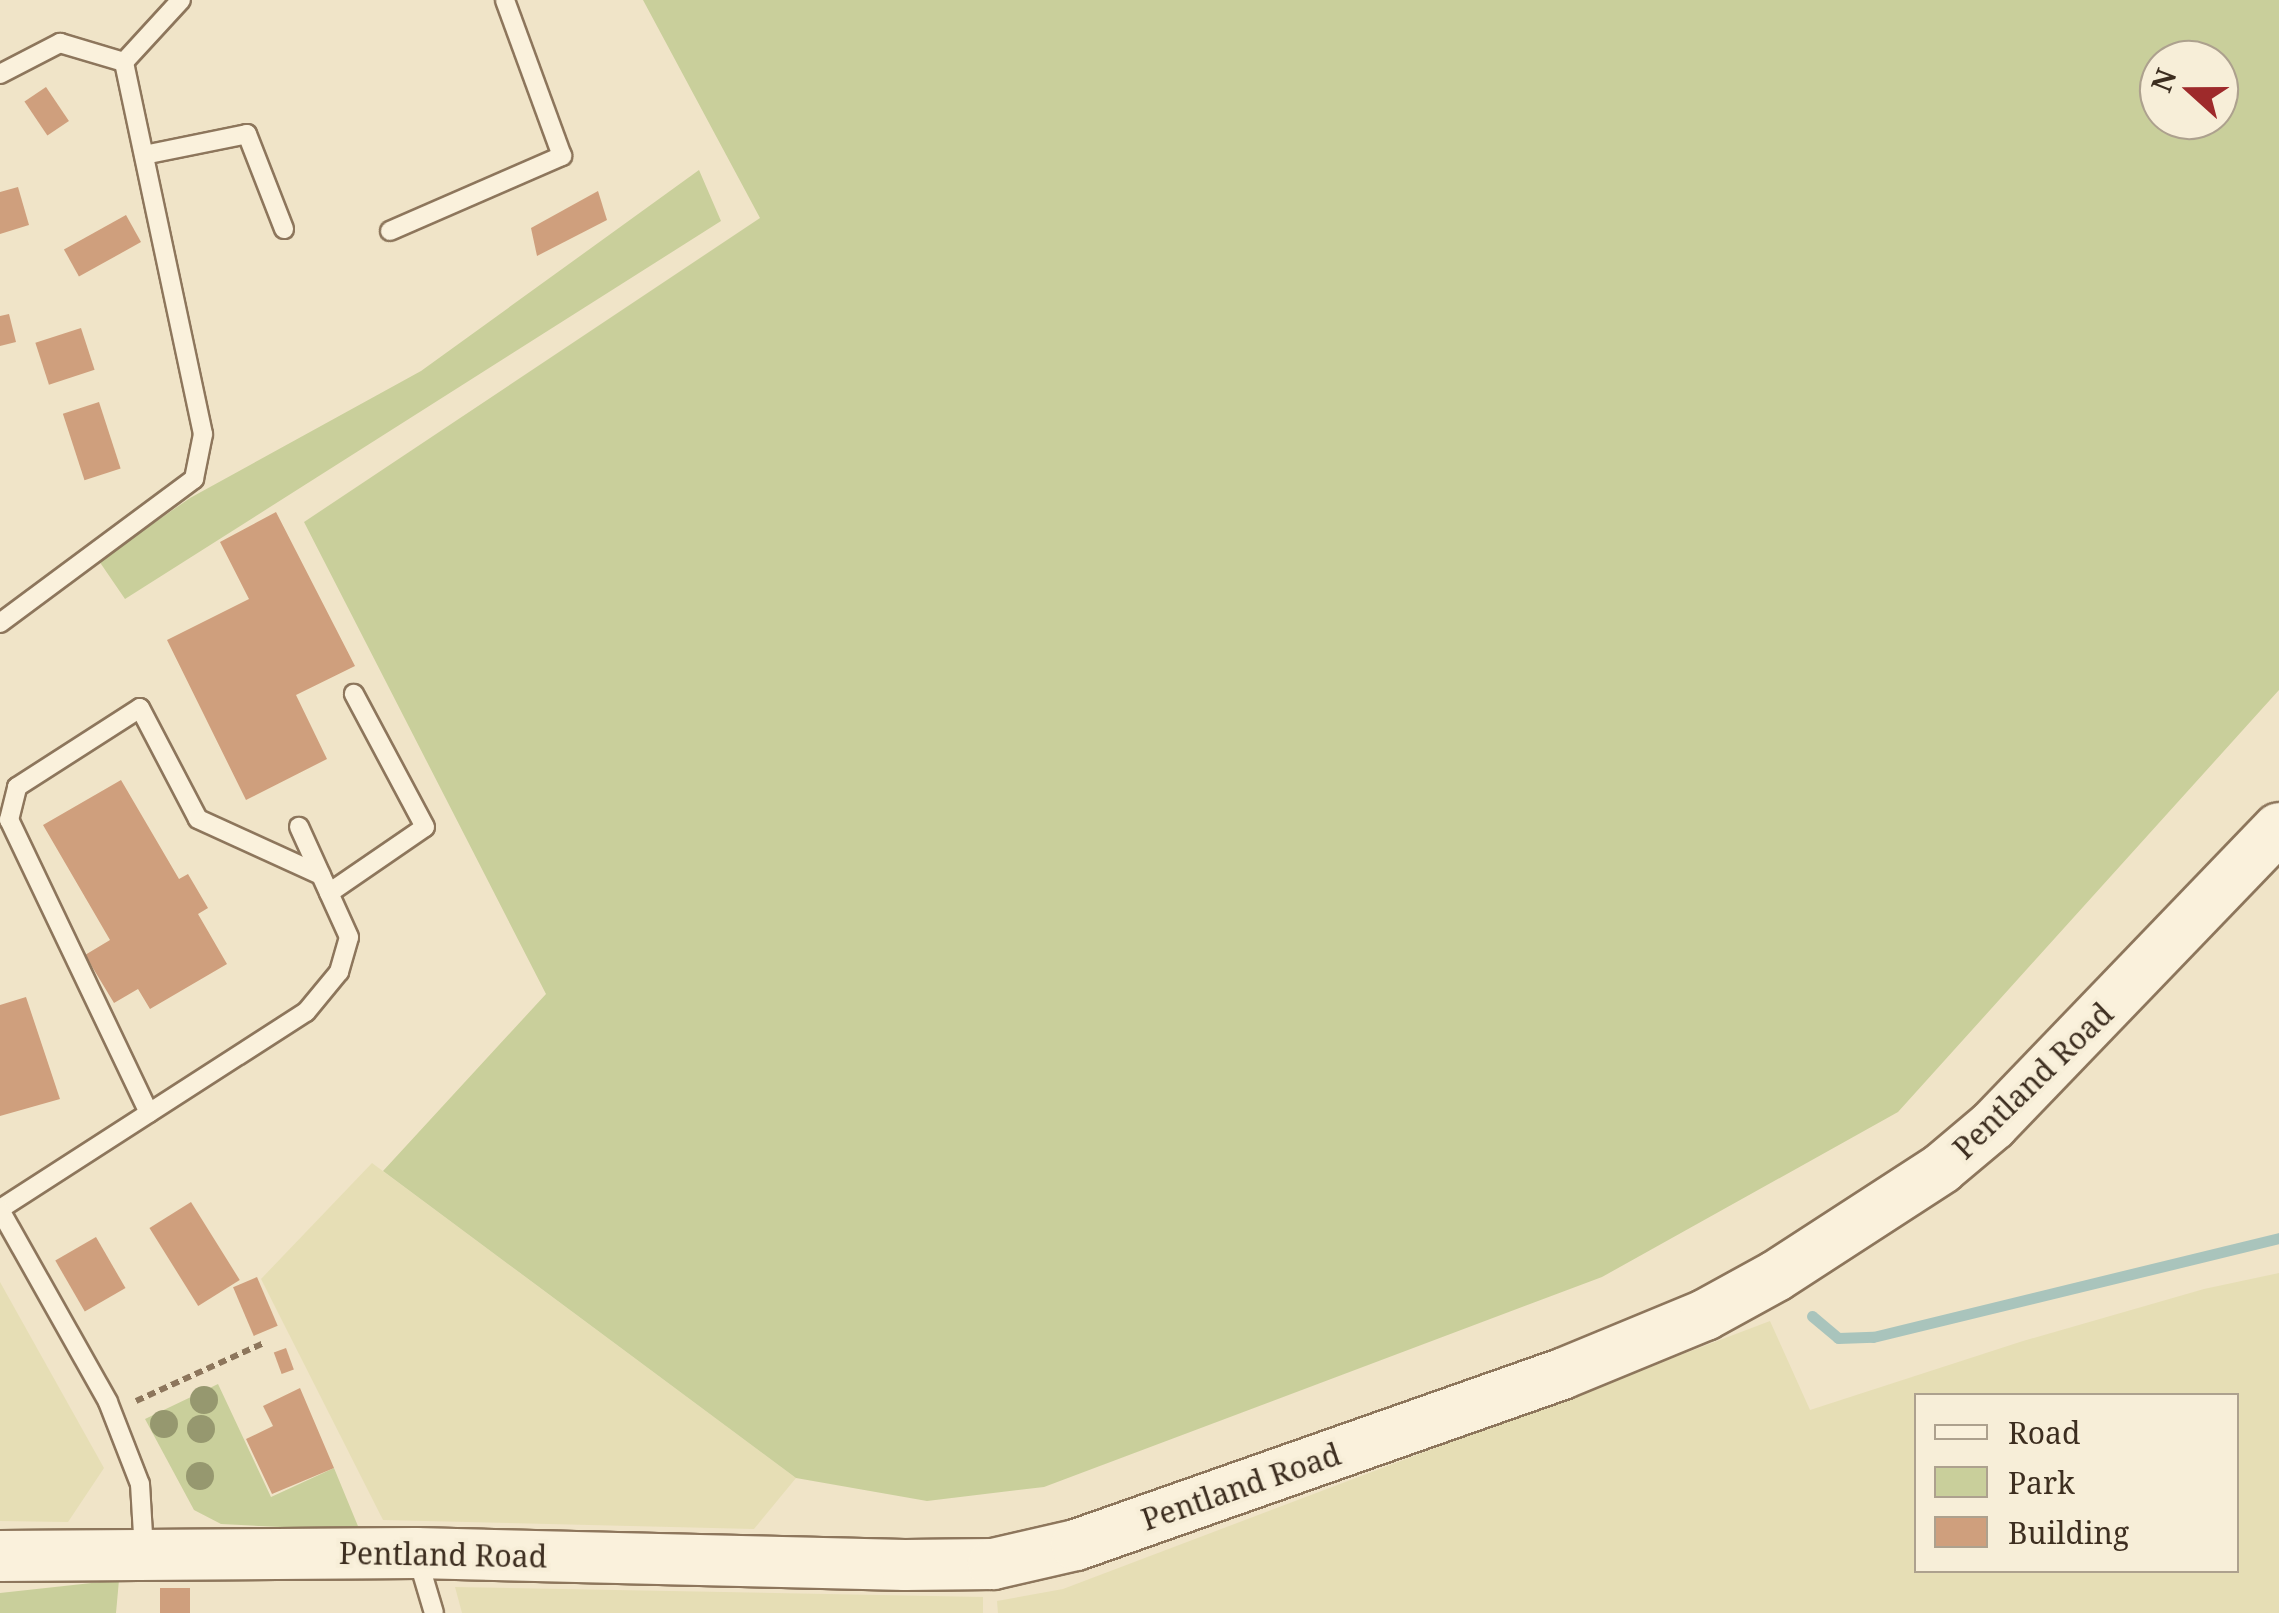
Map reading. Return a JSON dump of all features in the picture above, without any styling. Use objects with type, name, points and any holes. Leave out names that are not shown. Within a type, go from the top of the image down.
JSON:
[{"type":"street","name":"Pentland Road","points":[[0,1556],[416,1553],[993,1564],[1076,1545],[1562,1374],[1705,1315],[1776,1276],[1942,1168],[2042,1078],[2279,828]]},
{"type":"lane","points":[[124,62],[180,0]]},
{"type":"lane","points":[[390,231],[562,156],[505,0]]},
{"type":"lane","points":[[0,74],[60,43],[124,62]]},
{"type":"lane","points":[[0,624],[194,479],[202,434],[124,62]]},
{"type":"lane","points":[[144,155],[246,134],[284,229]]},
{"type":"lane","points":[[329,894],[425,827],[354,694]]},
{"type":"lane","points":[[149,1113],[8,820],[17,788],[140,708],[198,819],[321,875]]},
{"type":"lane","points":[[144,1552],[140,1484],[112,1412],[0,1210],[306,1012],[339,972],[349,938],[299,826]]},
{"type":"lane","points":[[416,1553],[434,1613]]},
{"type":"path","points":[[112,1412],[264,1343]]},
{"type":"shaded area","points":[[372,1163],[796,1478],[754,1529],[383,1520],[261,1279]]},
{"type":"shaded area","points":[[2279,1273],[2279,1613],[998,1613],[997,1601],[1063,1589],[1770,1321],[1810,1410],[2023,1341],[2204,1289]]},
{"type":"shaded area","points":[[0,1282],[104,1468],[68,1522],[0,1521]]},
{"type":"shaded area","points":[[455,1587],[983,1597],[983,1613],[462,1613]]},
{"type":"green space","points":[[643,0],[2279,0],[2279,690],[1898,1112],[1602,1277],[1044,1487],[927,1501],[796,1478],[383,1171],[546,994],[304,522],[760,218]]},
{"type":"green space","points":[[699,170],[721,221],[125,599],[99,561],[190,498],[421,371]]},
{"type":"green space","points":[[218,1384],[271,1497],[334,1468],[360,1531],[221,1524],[194,1510],[145,1419]]},
{"type":"green space","points":[[119,1580],[116,1613],[0,1613],[0,1593]]},
{"type":"building","points":[[46,87],[69,121],[47,136],[24,102]]},
{"type":"building","points":[[18,187],[29,225],[0,234],[0,192]]},
{"type":"building","points":[[598,191],[607,220],[537,256],[531,228]]},
{"type":"building","points":[[126,215],[141,242],[79,277],[64,249]]},
{"type":"building","points":[[9,314],[16,342],[0,346],[0,316]]},
{"type":"building","points":[[81,328],[95,370],[49,385],[35,343]]},
{"type":"building","points":[[99,402],[121,469],[84,480],[63,414]]},
{"type":"building","points":[[276,512],[355,666],[296,695],[327,759],[246,800],[167,640],[249,599],[220,542]]},
{"type":"building","points":[[121,780],[179,879],[188,874],[208,908],[198,914],[227,964],[150,1009],[138,989],[114,1003],[85,955],[110,940],[43,825]]},
{"type":"building","points":[[26,997],[60,1099],[0,1116],[0,1005]]},
{"type":"building","points":[[191,1202],[240,1280],[198,1306],[149,1228]]},
{"type":"building","points":[[96,1237],[126,1288],[85,1312],[55,1260]]},
{"type":"building","points":[[257,1277],[278,1326],[254,1336],[233,1287]]},
{"type":"building","points":[[286,1348],[294,1370],[282,1374],[274,1352]]},
{"type":"building","points":[[300,1388],[334,1468],[272,1494],[246,1439],[273,1426],[263,1406]]},
{"type":"building","points":[[160,1588],[190,1588],[190,1613],[160,1613]]},
{"type":"waterway","points":[[1812,1316],[1838,1338],[1873,1337],[2279,1238]]}]
